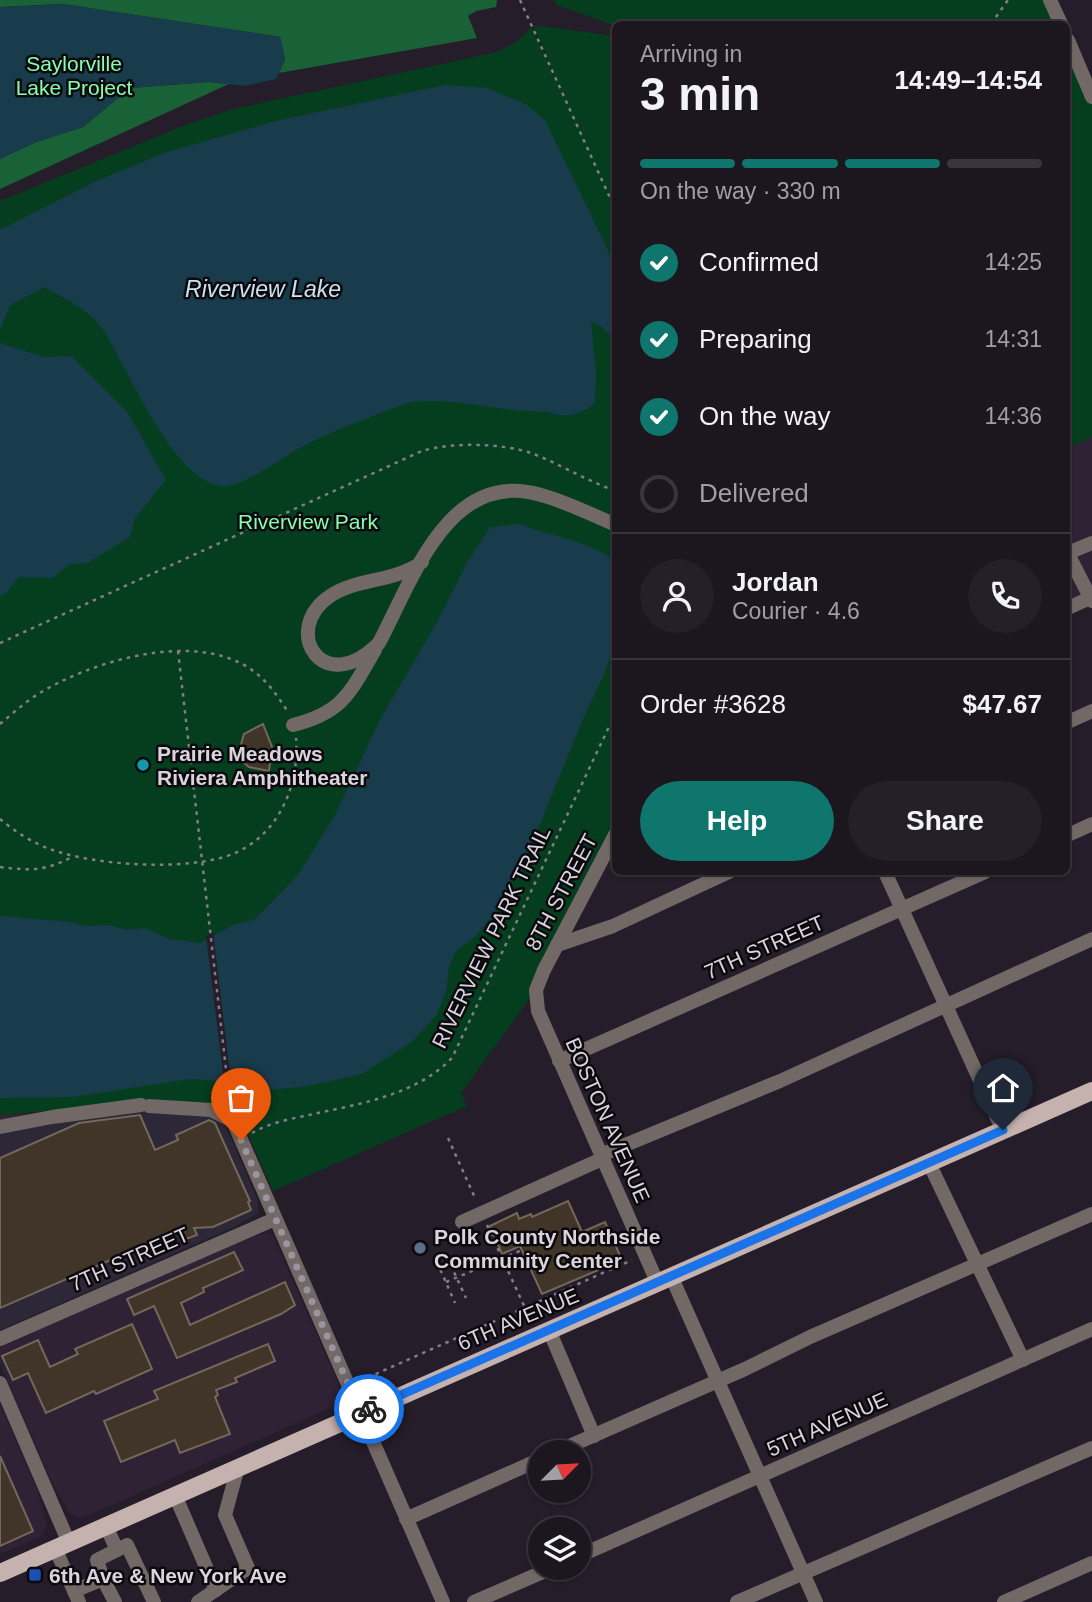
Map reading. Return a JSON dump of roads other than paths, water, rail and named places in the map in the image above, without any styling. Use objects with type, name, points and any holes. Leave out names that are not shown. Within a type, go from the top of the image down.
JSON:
[{"type":"main road","name":"6TH AVENUE","points":[[0,1573],[1092,1091]]},
{"type":"street","points":[[1050,0],[1060,21]]},
{"type":"street","points":[[1070,45],[1092,97]]},
{"type":"street","points":[[293,725],[328,713],[340,704],[379,643],[441,528],[477,499],[505,492],[540,494],[612,523]]},
{"type":"street","points":[[1070,553],[1092,543]]},
{"type":"street","points":[[1070,558],[1092,599],[1070,607]]},
{"type":"street","points":[[379,643],[354,662],[337,666],[322,661],[314,652],[308,637],[307,624],[315,610],[330,596],[400,574],[422,562]]},
{"type":"street","points":[[1070,721],[1092,711]]},
{"type":"street","points":[[1070,834],[1092,824]]},
{"type":"street","name":"8TH STREET","points":[[544,970],[612,841]]},
{"type":"street","points":[[557,945],[613,926],[723,875]]},
{"type":"street","points":[[886,875],[1003,1130]]},
{"type":"street","name":"7TH STREET","points":[[559,1061],[978,875]]},
{"type":"street","points":[[463,1222],[601,1157],[780,1081],[1092,939]]},
{"type":"street","name":"BOSTON AVENUE","points":[[544,970],[537,990],[537,1011],[601,1157],[718,1381],[816,1602]]},
{"type":"street","points":[[0,1127],[52,1116],[145,1105],[232,1114],[275,1219],[443,1602]]},
{"type":"street","points":[[929,1163],[1023,1360]]},
{"type":"street","points":[[584,1440],[810,1337],[1092,1214]]},
{"type":"street","name":"7TH STREET","points":[[0,1339],[275,1219]]},
{"type":"street","name":"5TH AVENUE","points":[[591,1551],[1092,1329]]},
{"type":"street","points":[[549,1330],[594,1436]]},
{"type":"street","points":[[0,1383],[62,1546],[77,1597],[103,1579]]},
{"type":"street","points":[[737,1602],[1092,1448]]},
{"type":"street","points":[[406,1519],[528,1465]]},
{"type":"street","points":[[198,1602],[248,1568],[225,1515],[238,1467]]},
{"type":"street","points":[[175,1495],[216,1591]]},
{"type":"street","points":[[106,1526],[117,1550]]},
{"type":"street","points":[[115,1602],[97,1560],[127,1545],[154,1602]]},
{"type":"street","points":[[1004,1602],[1092,1563]]},
{"type":"street","points":[[474,1602],[528,1578]]},
{"type":"water","points":[[63,4],[280,37],[285,59],[276,79],[245,86],[209,82],[130,88],[83,127],[36,142],[0,159],[0,7]]},
{"type":"water","name":"Riverview Lake","points":[[445,85],[487,88],[527,105],[545,120],[612,259],[612,336],[591,321],[596,372],[595,403],[585,410],[561,415],[457,402],[410,402],[323,436],[245,480],[226,486],[207,481],[188,467],[170,446],[101,327],[82,309],[45,287],[10,305],[0,330],[0,230],[94,182],[167,152],[276,121]]},
{"type":"water","points":[[0,343],[44,357],[71,356],[128,413],[166,480],[135,518],[130,537],[88,563],[70,564],[53,578],[19,577],[6,593],[0,596]]},
{"type":"water","points":[[520,524],[592,547],[612,558],[612,652],[538,829],[495,913],[474,938],[455,952],[449,967],[446,992],[437,1014],[413,1041],[362,1074],[309,1086],[258,1091],[210,1080],[190,1079],[73,1097],[0,1098],[0,916],[71,922],[86,926],[109,925],[127,930],[145,928],[169,939],[200,943],[233,925],[255,919],[298,875],[335,815],[381,718],[437,622],[467,563],[490,527]]},
{"type":"place","name":"Prairie Meadows Riviera Amphitheater","points":[[143,765]]},
{"type":"place","name":"Polk County Northside Community Center","points":[[420,1248]]},
{"type":"place","name":"6th Ave & New York Ave","points":[[35,1575]]},
{"type":"park label","name":"Saylorville Lake Project","points":[[74,75]]},
{"type":"park label","name":"Riverview Park","points":[[308,521]]}]
